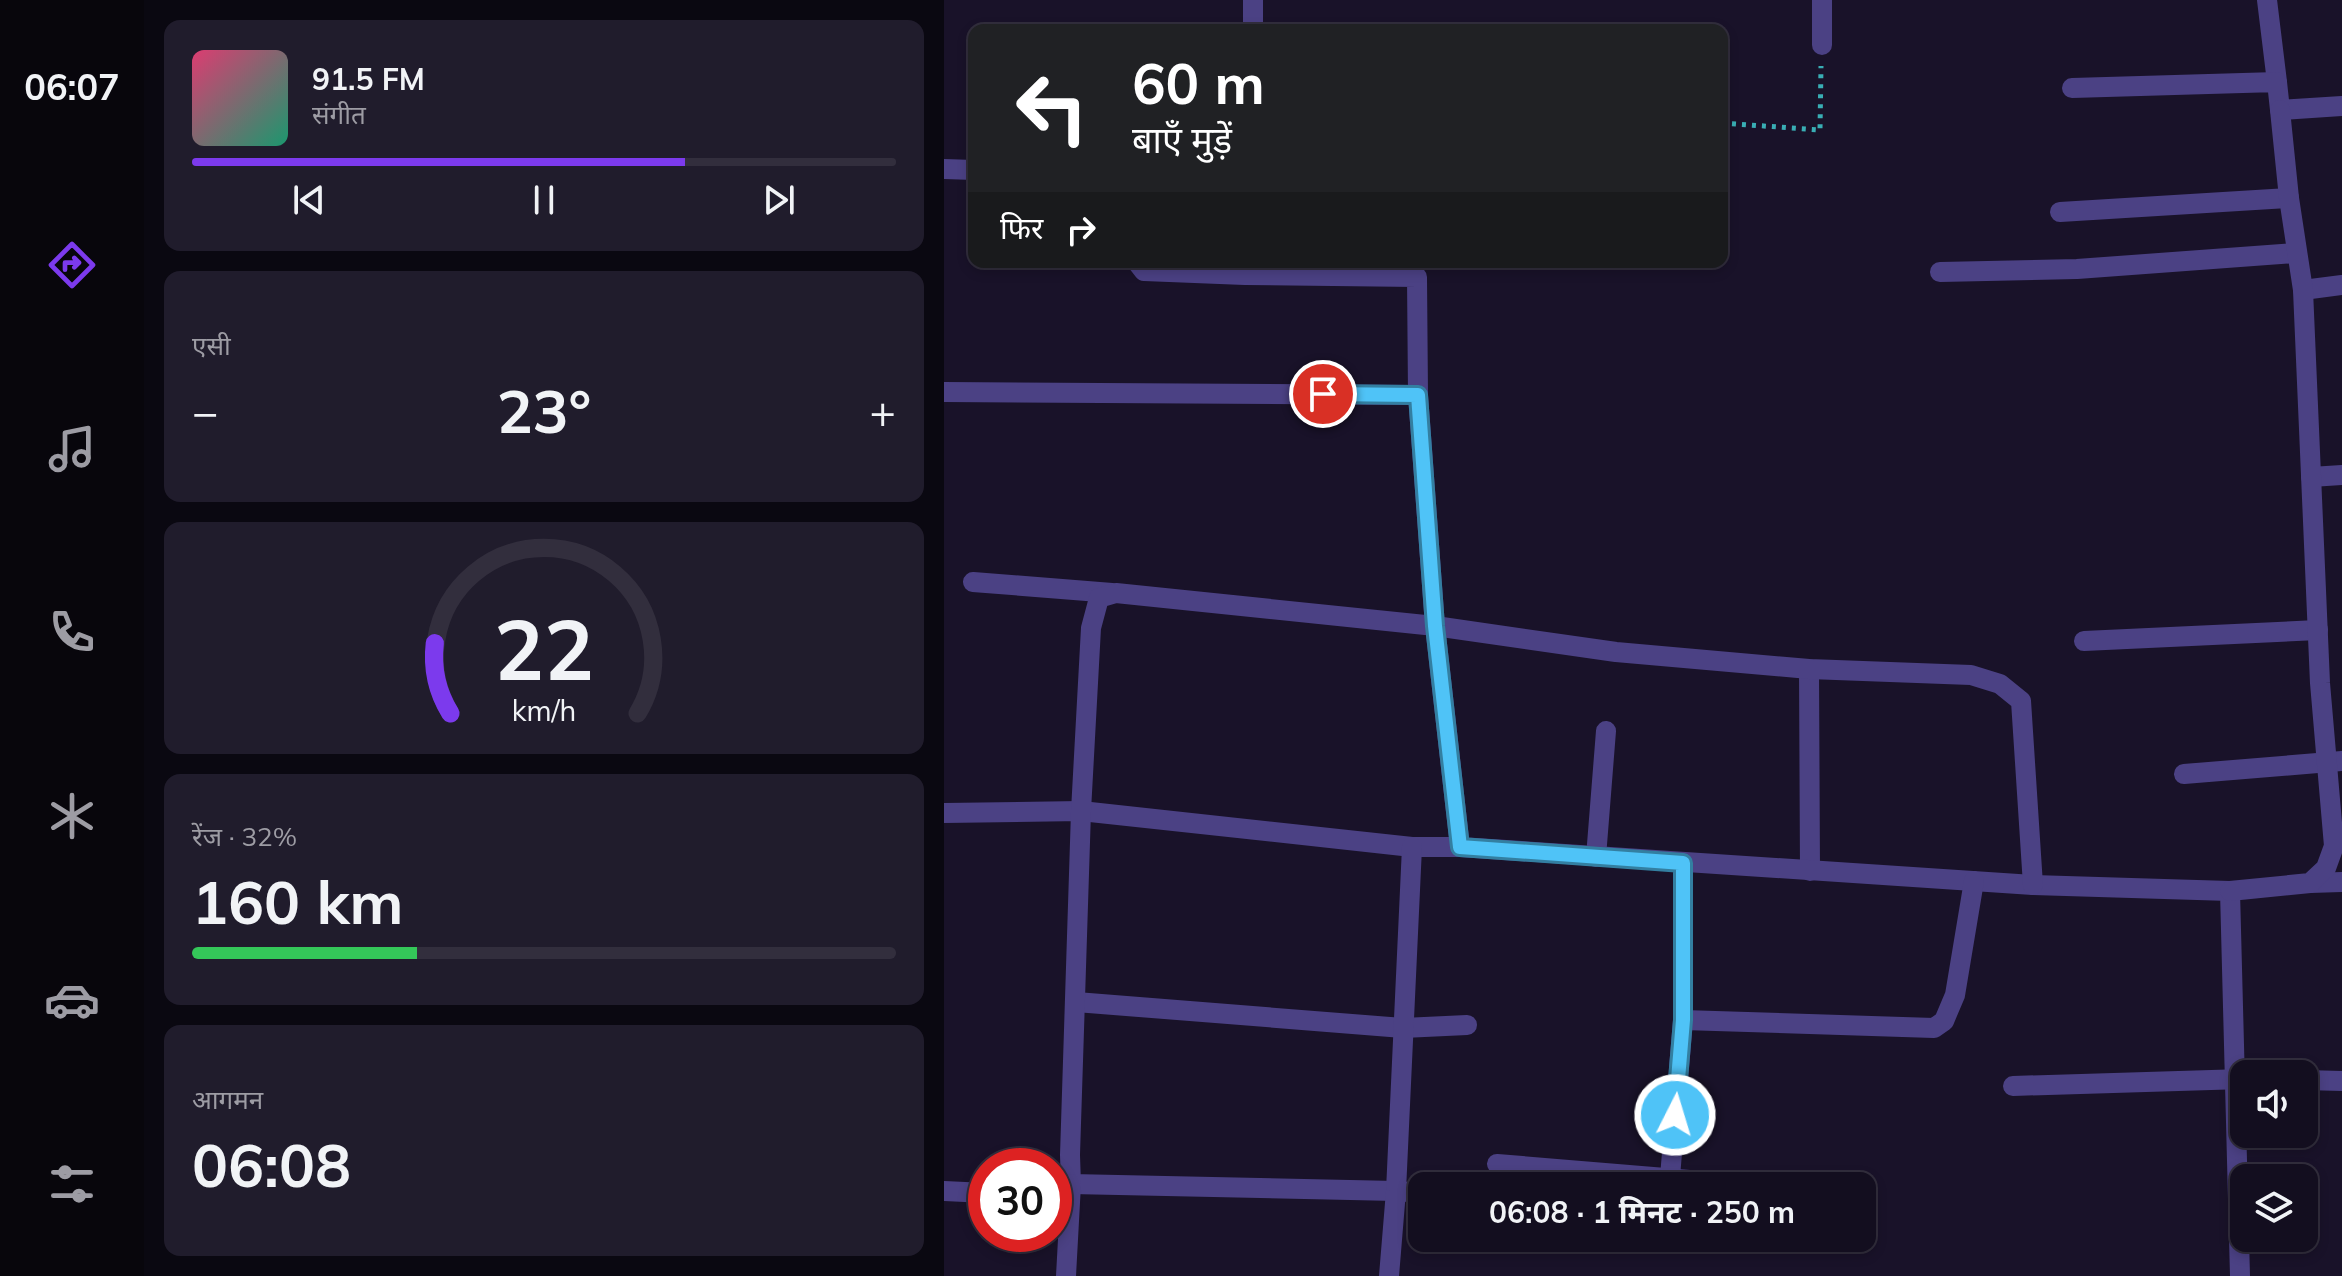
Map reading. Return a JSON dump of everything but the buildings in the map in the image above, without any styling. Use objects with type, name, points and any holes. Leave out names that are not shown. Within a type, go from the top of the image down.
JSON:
[{"type":"street","points":[[1253,0],[1253,24]]},
{"type":"street","points":[[1822,0],[1822,45]]},
{"type":"street","points":[[2267,0],[2289,198],[2303,290],[2318,630],[2335,762],[2334,846],[2326,868],[2310,883]]},
{"type":"street","points":[[2072,88],[2277,82]]},
{"type":"street","points":[[2280,110],[2342,106]]},
{"type":"street","points":[[944,169],[968,170]]},
{"type":"street","points":[[2060,212],[2289,198]]},
{"type":"street","points":[[1940,272],[2077,269],[2296,253]]},
{"type":"street","points":[[1142,268],[1144,271],[1245,275],[1418,270],[1418,395],[1435,626],[1460,847]]},
{"type":"street","points":[[2303,290],[2342,285]]},
{"type":"street","points":[[944,392],[1418,395]]},
{"type":"street","points":[[2311,477],[2342,475]]},
{"type":"street","points":[[973,582],[1116,593],[1435,626],[1616,652],[1809,669],[1971,675],[2000,684],[2021,701],[2033,885]]},
{"type":"street","points":[[1070,1148],[1081,811],[1091,628],[1099,598],[1116,593]]},
{"type":"street","points":[[2084,641],[2318,630]]},
{"type":"street","points":[[1809,669],[1810,871]]},
{"type":"street","points":[[1596,857],[1606,731]]},
{"type":"street","points":[[2184,774],[2335,762]]},
{"type":"street","points":[[944,813],[1081,811],[1412,847],[1460,847],[2033,885],[2230,891],[2342,882]]},
{"type":"street","points":[[1389,1276],[1396,1191],[1412,847]]},
{"type":"street","points":[[1670,1172],[1683,1020],[1683,863]]},
{"type":"street","points":[[1683,1020],[1934,1028],[1944,1021],[1955,995],[1974,881]]},
{"type":"street","points":[[2230,891],[2239,1060]]},
{"type":"street","points":[[1076,1002],[1403,1028],[1467,1025]]},
{"type":"street","points":[[2013,1086],[2230,1079]]},
{"type":"street","points":[[2318,1080],[2342,1081]]},
{"type":"street","points":[[2240,1148],[2240,1276]]},
{"type":"street","points":[[1497,1164],[1603,1172]]},
{"type":"street","points":[[1072,1188],[1408,1192]]},
{"type":"street","points":[[944,1191],[968,1192]]},
{"type":"street","points":[[1065,1252],[1066,1276]]},
{"type":"path","points":[[1728,123],[1820,130],[1822,45]]},
{"type":"route","points":[[1323,394],[1418,395],[1435,626],[1460,847],[1683,863],[1683,1020],[1675,1115]]}]
